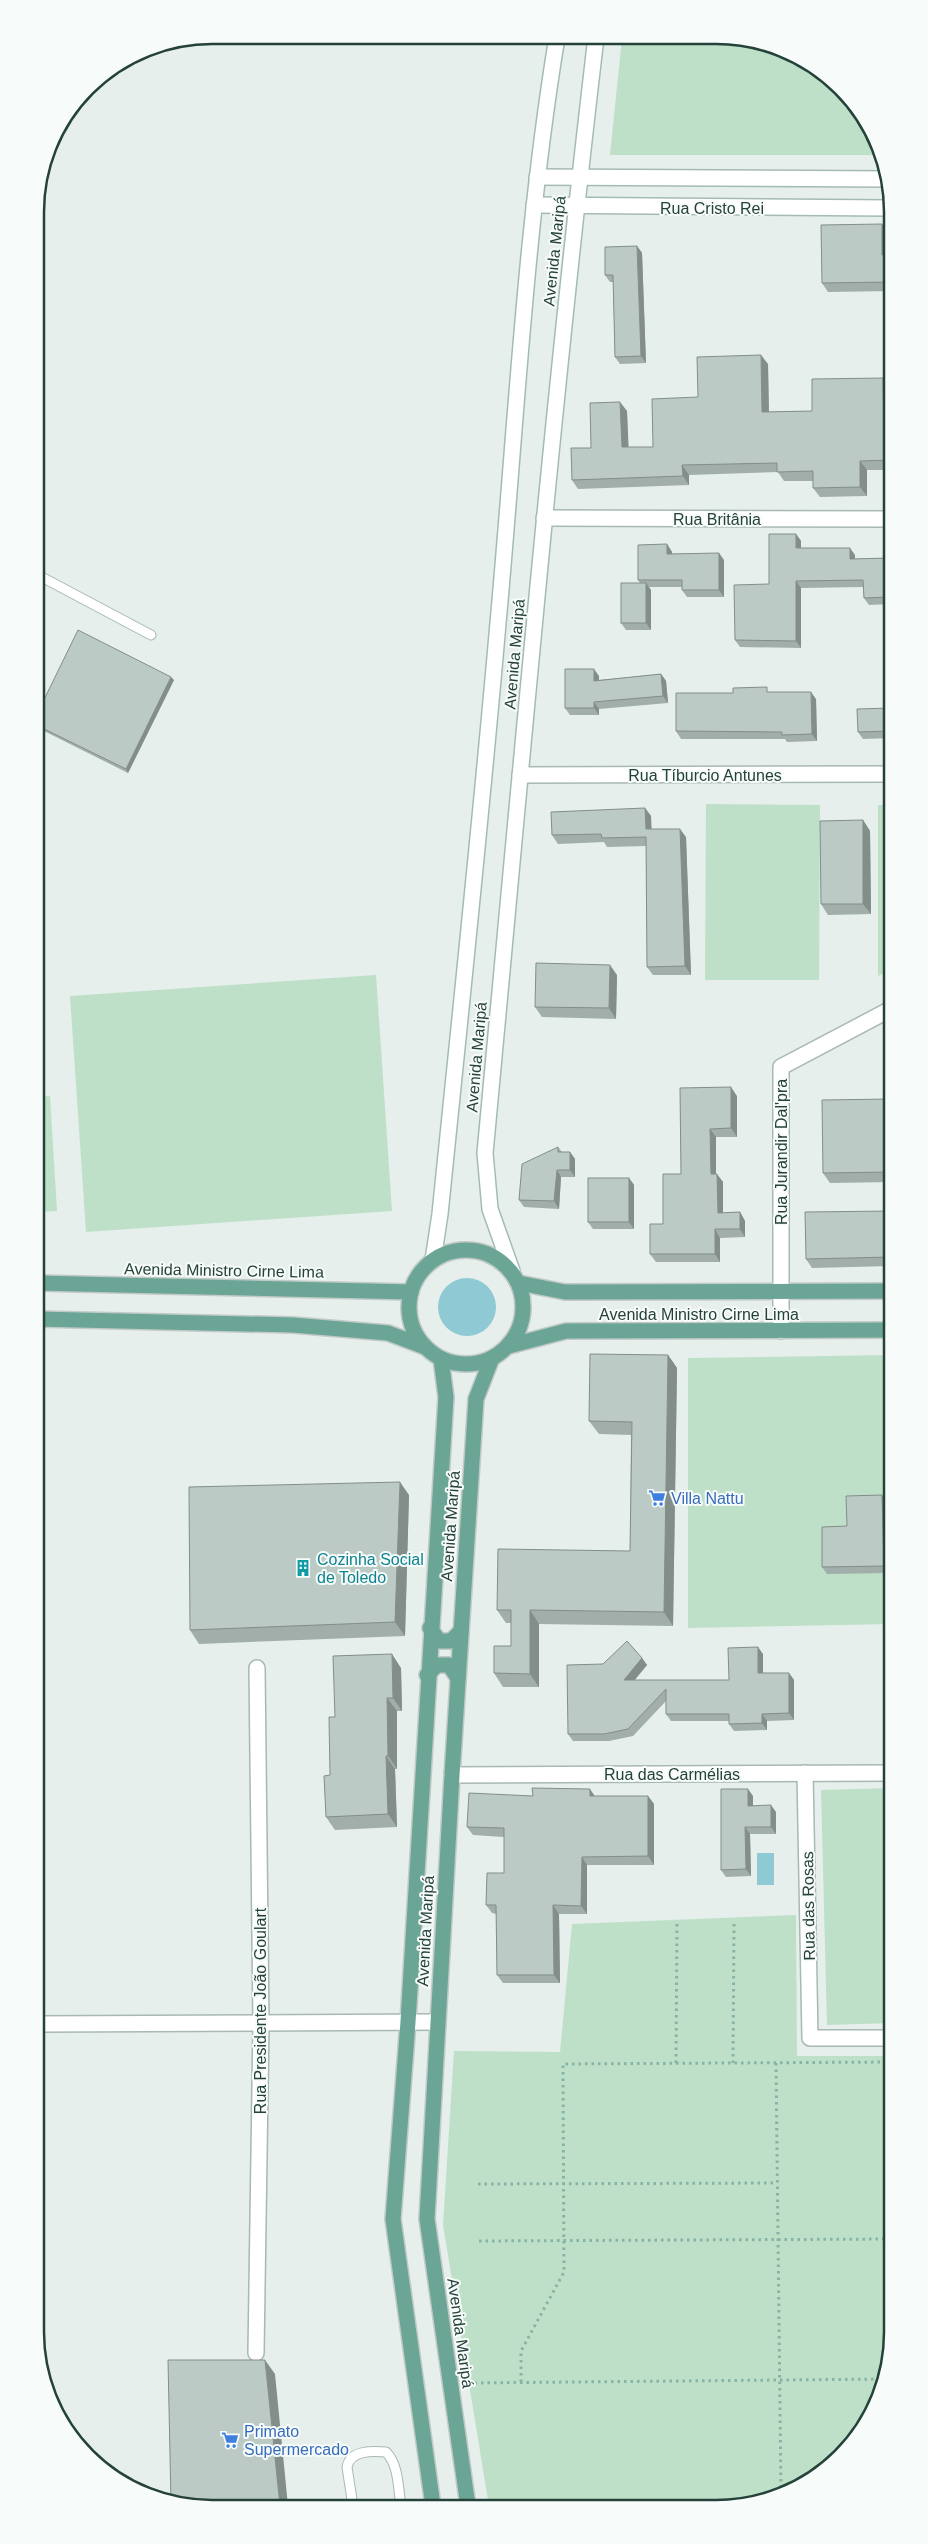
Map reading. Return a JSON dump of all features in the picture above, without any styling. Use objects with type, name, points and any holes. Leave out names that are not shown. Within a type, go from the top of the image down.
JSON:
[{"type":"main road","points":[[44,1319],[293,1324],[388,1333],[425,1347],[441,1359],[458,1364],[475,1364],[492,1358],[509,1346],[518,1332],[523,1316],[524,1299],[516,1277],[499,1259],[484,1251],[466,1248],[448,1251],[432,1260],[419,1274],[411,1292],[409,1312],[414,1330],[425,1347]]},
{"type":"main road","name":"Avenida Ministro Cirne Lima","points":[[516,1277],[565,1292],[884,1292]]},
{"type":"main road","name":"Avenida Ministro Cirne Lima","points":[[44,1283],[411,1292]]},
{"type":"main road","name":"Avenida Ministro Cirne Lima","points":[[509,1346],[566,1331],[884,1330]]},
{"type":"main road","name":"Avenida Maripá","points":[[467,2500],[427,2219],[460,1630],[476,1399],[492,1358]]},
{"type":"main road","name":"Avenida Maripá","points":[[432,2500],[393,2219],[408,2022],[427,1675],[446,1397],[441,1359]]},
{"type":"main road","points":[[430,1628],[439,1641],[451,1640],[460,1630]]},
{"type":"main road","points":[[427,1675],[437,1665],[449,1665],[458,1678]]},
{"type":"street","name":"Avenida Maripá","points":[[432,1260],[440,1214],[498,622],[526,267],[544,111],[556,44]]},
{"type":"street","name":"Avenida Maripá","points":[[516,1277],[490,1209],[485,1153],[544,518],[575,208],[595,44]]},
{"type":"street","points":[[537,178],[881,179]]},
{"type":"street","name":"Rua Cristo Rei","points":[[534,205],[575,208],[884,208]]},
{"type":"street","name":"Rua Britânia","points":[[544,518],[884,519]]},
{"type":"street","name":"Rua Tíburcio Antunes","points":[[520,775],[884,774]]},
{"type":"street","name":"Rua Jurandir Dal'pra","points":[[781,1331],[781,1067],[884,1013]]},
{"type":"street","name":"Rua Presidente João Goulart","points":[[256,2353],[261,2023],[257,1668]]},
{"type":"street","name":"Rua das Rosas","points":[[805,1773],[810,2038],[884,2038]]},
{"type":"street","name":"Rua das Carmélias","points":[[452,1775],[884,1773]]},
{"type":"street","points":[[44,2024],[437,2022]]},
{"type":"lane","points":[[44,578],[151,636]]},
{"type":"lane","points":[[352,2500],[347,2467],[348,2460],[352,2456],[373,2451],[386,2452],[391,2457],[395,2465],[400,2500]]},
{"type":"path","points":[[676,2063],[677,1924]]},
{"type":"path","points":[[734,1924],[734,2063]]},
{"type":"path","points":[[776,2062],[781,2487]]},
{"type":"path","points":[[521,2382],[521,2351],[564,2272],[563,2064],[884,2062]]},
{"type":"path","points":[[478,2184],[777,2183]]},
{"type":"path","points":[[479,2241],[884,2239]]},
{"type":"path","points":[[450,2383],[877,2380]]},
{"type":"green space","points":[[621,44],[727,44],[749,47],[770,53],[800,66],[818,78],[835,93],[856,118],[874,155],[610,155]]},
{"type":"green space","points":[[706,804],[820,805],[819,980],[705,980]]},
{"type":"green space","points":[[878,805],[884,805],[884,973],[878,976]]},
{"type":"green space","points":[[376,975],[392,1211],[86,1232],[70,996]]},
{"type":"green space","points":[[44,1096],[50,1096],[57,1211],[44,1212]]},
{"type":"green space","points":[[884,1355],[884,1624],[688,1628],[688,1358]]},
{"type":"green space","points":[[884,1788],[884,2023],[827,2025],[821,1790]]},
{"type":"green space","points":[[796,1915],[797,2056],[884,2056],[884,2343],[881,2365],[867,2406],[856,2426],[843,2443],[818,2466],[800,2478],[770,2491],[749,2497],[727,2500],[488,2500],[443,2225],[454,2051],[560,2052],[572,1924]]},
{"type":"water","points":[[461,1278],[473,1278],[483,1282],[492,1291],[496,1313],[488,1328],[473,1336],[461,1336],[451,1332],[442,1323],[438,1313],[438,1301],[442,1291],[451,1282]]},
{"type":"water","points":[[757,1853],[774,1853],[774,1885],[757,1885]]},
{"type":"building","points":[[882,224],[884,282],[822,283],[821,225]]},
{"type":"building","points":[[637,246],[641,356],[615,357],[613,275],[605,275],[605,247]]},
{"type":"building","points":[[761,355],[762,412],[812,411],[812,379],[883,378],[884,460],[860,461],[860,487],[813,488],[813,471],[777,472],[777,463],[682,465],[683,476],[572,480],[571,448],[591,448],[590,403],[620,402],[622,447],[653,447],[652,399],[698,397],[697,357]]},
{"type":"building","points":[[769,534],[796,534],[796,548],[850,548],[850,559],[884,558],[884,597],[864,598],[863,580],[796,581],[796,641],[735,640],[734,585],[769,584]]},
{"type":"building","points":[[667,544],[667,554],[719,553],[719,590],[682,590],[682,580],[638,580],[638,545]]},
{"type":"building","points":[[621,583],[646,583],[646,623],[621,623]]},
{"type":"building","points":[[78,630],[171,677],[126,769],[44,729],[44,700]]},
{"type":"building","points":[[565,669],[594,669],[594,681],[661,674],[663,696],[594,702],[594,708],[565,708]]},
{"type":"building","points":[[767,687],[767,692],[811,692],[812,734],[782,735],[782,732],[676,731],[676,693],[733,693],[733,688]]},
{"type":"building","points":[[884,708],[884,731],[858,732],[857,709]]},
{"type":"building","points":[[645,808],[646,829],[680,829],[685,966],[647,967],[646,837],[602,838],[601,834],[552,835],[551,812]]},
{"type":"building","points":[[863,820],[863,904],[821,904],[820,821]]},
{"type":"building","points":[[536,963],[610,965],[609,1008],[535,1007]]},
{"type":"building","points":[[731,1087],[731,1128],[710,1129],[711,1174],[717,1174],[718,1213],[740,1212],[740,1229],[715,1229],[715,1254],[650,1254],[650,1224],[663,1224],[663,1174],[681,1174],[680,1088]]},
{"type":"building","points":[[884,1099],[884,1172],[823,1173],[822,1100]]},
{"type":"building","points":[[558,1147],[558,1152],[570,1152],[570,1170],[557,1170],[554,1201],[519,1200],[522,1164]]},
{"type":"building","points":[[588,1178],[629,1178],[629,1222],[588,1222]]},
{"type":"building","points":[[884,1211],[884,1257],[806,1259],[805,1212]]},
{"type":"building","name":"Villa Nattu","points":[[590,1354],[668,1355],[664,1612],[530,1610],[530,1674],[494,1673],[494,1646],[511,1646],[511,1610],[497,1610],[498,1549],[630,1551],[632,1422],[589,1421]]},
{"type":"building","name":"Cozinha Social de Toledo","points":[[400,1482],[395,1622],[190,1630],[189,1487]]},
{"type":"building","points":[[882,1495],[884,1566],[822,1567],[822,1527],[847,1526],[846,1496]]},
{"type":"building","points":[[627,1641],[642,1658],[624,1680],[729,1680],[728,1648],[758,1647],[758,1673],[789,1673],[789,1713],[762,1714],[762,1723],[729,1724],[729,1714],[666,1714],[666,1689],[628,1729],[604,1734],[568,1734],[567,1665],[603,1664]]},
{"type":"building","points":[[392,1654],[393,1698],[387,1698],[388,1814],[326,1817],[324,1776],[330,1775],[329,1717],[335,1717],[333,1656]]},
{"type":"building","points":[[532,1788],[590,1789],[590,1796],[648,1796],[648,1856],[582,1857],[581,1906],[553,1905],[554,1975],[497,1975],[496,1905],[486,1905],[487,1873],[504,1873],[504,1828],[467,1827],[469,1793],[533,1796]]},
{"type":"building","points":[[721,1789],[748,1789],[748,1806],[771,1805],[771,1827],[745,1827],[746,1869],[721,1870]]},
{"type":"building","name":"Primato Supermercado","points":[[168,2360],[265,2360],[279,2500],[201,2500],[171,2495]]},
{"type":"place","name":"Villa Nattu","points":[[657,1498]]},
{"type":"place","name":"Cozinha Social de Toledo","points":[[303,1568]]},
{"type":"place","name":"Primato Supermercado","points":[[230,2440]]}]
